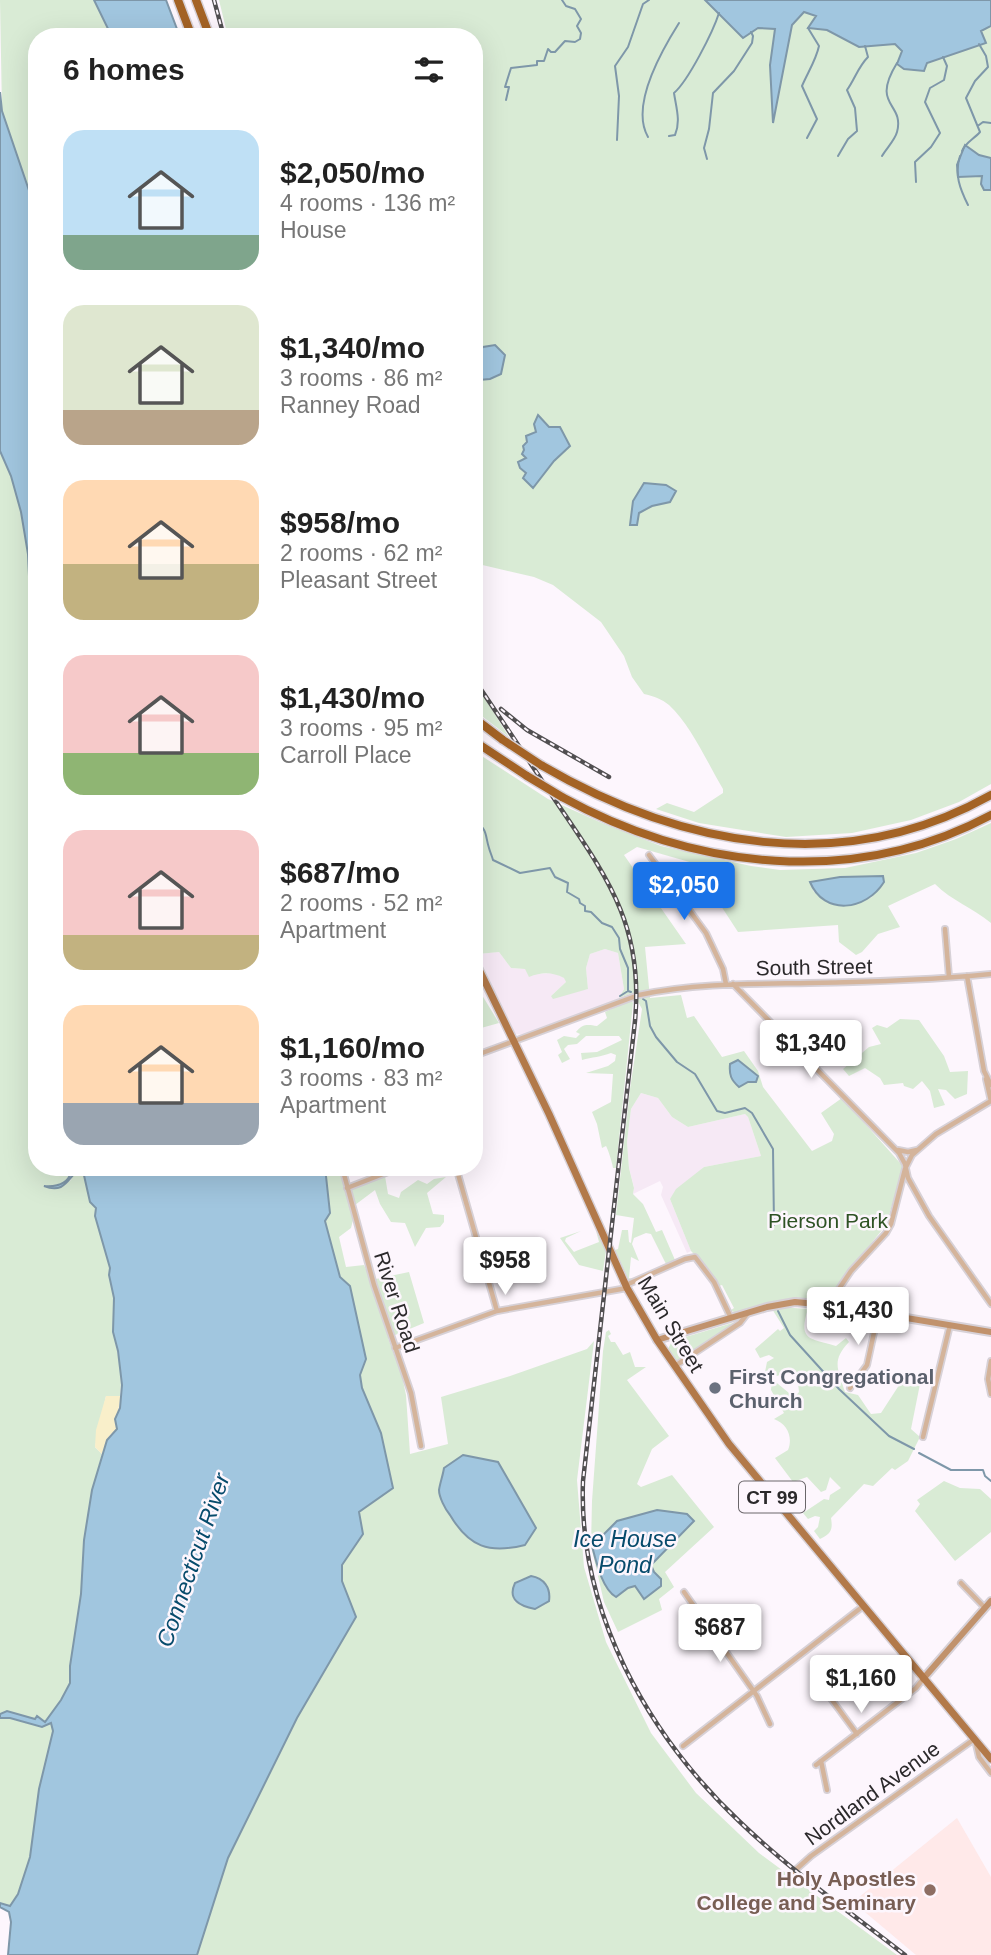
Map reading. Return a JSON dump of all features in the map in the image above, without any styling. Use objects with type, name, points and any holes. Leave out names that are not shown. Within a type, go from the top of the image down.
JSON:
[{"type":"highway","points":[[178,0],[189,28]]},
{"type":"highway","points":[[196,0],[207,28]]},
{"type":"highway","points":[[483,725],[541,765],[581,787],[644,814],[709,834],[774,844],[829,844],[884,836],[934,821],[991,795]]},
{"type":"highway","points":[[483,747],[562,797],[616,822],[677,844],[739,858],[789,863],[840,861],[891,853],[940,838],[991,815]]},
{"type":"main road","name":"Main Street","points":[[483,977],[626,1287],[657,1340],[729,1444],[991,1759]]},
{"type":"main road","points":[[657,1340],[786,1303],[828,1305],[991,1332]]},
{"type":"main road","points":[[923,1679],[991,1601]]},
{"type":"street","points":[[649,855],[663,870],[706,933],[722,965],[726,984]]},
{"type":"street","points":[[945,929],[949,977]]},
{"type":"street","name":"South Street","points":[[483,1053],[637,996],[675,988],[726,984],[867,982],[991,974]]},
{"type":"street","points":[[828,1305],[852,1271],[886,1233],[895,1215],[905,1169],[917,1149],[952,1123],[991,1101],[967,976]]},
{"type":"street","points":[[733,984],[893,1146],[902,1158],[911,1185],[937,1230],[991,1304]]},
{"type":"street","points":[[749,999],[750,984]]},
{"type":"street","points":[[984,1071],[991,1084]]},
{"type":"street","points":[[893,1146],[904,1152],[917,1149]]},
{"type":"street","name":"River Road","points":[[344,1176],[374,1285],[411,1393],[421,1446]]},
{"type":"street","points":[[347,1188],[378,1176]]},
{"type":"street","points":[[459,1176],[497,1311]]},
{"type":"street","points":[[395,1348],[497,1311],[626,1287],[685,1259],[695,1257],[714,1282],[731,1318]]},
{"type":"street","points":[[674,1366],[741,1322],[747,1313]]},
{"type":"street","points":[[850,1388],[867,1365],[878,1313]]},
{"type":"street","points":[[923,1437],[950,1325]]},
{"type":"street","points":[[991,1361],[988,1379],[991,1394]]},
{"type":"street","points":[[961,1583],[985,1608]]},
{"type":"street","points":[[684,1592],[754,1691],[770,1724]]},
{"type":"street","points":[[683,1746],[862,1607]]},
{"type":"street","points":[[827,1790],[818,1763],[916,1688],[923,1679]]},
{"type":"street","points":[[829,1696],[857,1734]]},
{"type":"street","points":[[975,1742],[979,1757],[991,1773]]},
{"type":"street","name":"Nordland Avenue","points":[[791,1874],[811,1856],[975,1742]]},
{"type":"shaded area","points":[[605,949],[618,953],[624,989],[619,998],[524,1035],[516,1034],[483,965],[483,954],[499,952],[511,968],[525,969],[537,974],[554,973],[565,978],[566,982],[551,996],[588,989],[586,968],[590,954]]},
{"type":"shaded area","points":[[641,1093],[658,1098],[672,1117],[688,1127],[745,1114],[761,1156],[704,1167],[670,1199],[691,1251],[687,1253],[661,1195],[663,1187],[660,1181],[633,1194],[627,1142],[631,1109]]},
{"type":"shaded area","name":"Holy Apostles College and Seminary","points":[[957,1818],[991,1877],[991,1955],[916,1955],[853,1902]]},
{"type":"green space","points":[[0,0],[94,0],[108,28],[28,28],[28,188],[2,111]]},
{"type":"green space","points":[[219,0],[991,0],[991,158],[979,155],[984,190],[991,190],[991,784],[959,802],[911,820],[852,833],[786,837],[699,823],[656,809],[667,803],[694,812],[723,793],[723,789],[685,723],[666,703],[644,694],[632,677],[624,656],[601,622],[553,585],[534,577],[483,565],[483,28],[226,28]],"holes":[[[536,432],[570,446],[533,487],[518,462],[526,458],[528,440]]]},
{"type":"green space","points":[[0,451],[11,476],[21,512],[28,554],[28,1176],[70,1176],[69,1181],[51,1187],[57,1188],[71,1180],[72,1176],[84,1176],[90,1202],[96,1208],[95,1216],[110,1269],[113,1330],[121,1381],[120,1396],[106,1396],[95,1447],[102,1454],[92,1490],[84,1540],[81,1594],[70,1683],[45,1722],[38,1716],[35,1719],[7,1711],[0,1714]]},
{"type":"green space","points":[[483,695],[509,737],[483,717]]},
{"type":"green space","name":"Pierson Park","points":[[483,757],[548,799],[661,846],[780,870],[845,868],[916,853],[991,823],[991,923],[935,884],[888,906],[900,927],[878,934],[856,955],[839,942],[838,925],[738,932],[693,863],[637,847],[624,855],[686,944],[645,947],[650,998],[681,995],[687,1018],[694,1016],[722,1057],[744,1051],[758,1071],[763,1087],[812,1151],[832,1141],[834,1134],[821,1113],[842,1098],[901,1164],[903,1169],[886,1225],[825,1301],[789,1300],[735,1313],[731,1310],[734,1308],[722,1285],[719,1286],[706,1266],[691,1251],[670,1199],[676,1189],[704,1167],[761,1156],[748,1117],[745,1114],[688,1127],[672,1117],[658,1098],[641,1093],[631,1109],[627,1142],[633,1194],[643,1204],[656,1232],[662,1230],[675,1260],[666,1264],[651,1234],[646,1233],[634,1238],[632,1244],[639,1261],[631,1257],[629,1278],[634,1279],[629,1281],[615,1250],[618,1249],[622,1230],[628,1230],[631,1243],[634,1218],[616,1215],[642,1009],[633,993],[619,998],[624,989],[618,953],[605,949],[590,954],[586,968],[588,989],[553,999],[551,996],[566,982],[564,978],[547,973],[529,977],[525,969],[511,968],[499,952],[483,954]],"holes":[[[883,876],[872,897],[853,905],[814,892],[810,882],[840,877]]]},
{"type":"green space","points":[[483,997],[499,1023],[483,1027]]},
{"type":"green space","points":[[631,1000],[633,1003],[616,1168],[613,1168],[606,1146],[602,1148],[592,1112],[611,1102],[613,1074],[586,1073],[608,1066],[615,1061],[616,1055],[611,1053],[582,1060],[581,1053],[597,1052],[622,1040],[619,1036],[586,1036],[577,1044],[568,1045],[564,1049],[570,1059],[562,1063],[558,1055],[562,1052],[557,1040],[564,1036],[576,1038],[580,1034],[576,1032],[580,1027],[597,1026],[607,1018],[605,1012]]},
{"type":"green space","points":[[900,1019],[919,1020],[944,1056],[950,1072],[968,1071],[967,1094],[955,1099],[946,1090],[938,1089],[945,1105],[934,1108],[930,1091],[922,1081],[913,1089],[903,1083],[884,1085],[880,1078],[865,1068],[849,1076],[843,1069],[869,1047],[881,1044],[872,1028],[877,1025],[887,1028]]},
{"type":"green space","points":[[325,1176],[341,1176],[353,1220],[351,1228],[339,1237],[346,1267],[364,1265],[371,1280],[409,1272],[424,1323],[388,1338],[406,1395],[410,1454],[448,1444],[441,1397],[587,1349],[594,1341],[577,1480],[584,1567],[606,1642],[651,1733],[696,1793],[759,1853],[897,1955],[197,1955],[228,1858],[297,1718],[356,1617],[342,1581],[342,1565],[363,1535],[359,1512],[374,1500],[381,1433],[362,1388],[360,1375],[366,1359],[350,1286],[340,1277],[325,1220]],"holes":[[[463,1455],[498,1462],[536,1528],[444,1468]],[[531,1576],[539,1578],[546,1604],[535,1609],[515,1602],[512,1594],[519,1580]]]},
{"type":"green space","points":[[385,1176],[388,1194],[399,1198],[401,1192],[418,1180],[427,1184],[434,1179],[446,1177],[427,1193],[433,1214],[444,1215],[444,1222],[440,1227],[426,1228],[415,1247],[405,1223],[391,1222],[375,1190],[355,1205],[350,1190]]},
{"type":"green space","points":[[581,1231],[565,1241],[574,1252],[599,1242],[596,1231],[606,1251],[603,1271],[579,1265],[560,1238]]},
{"type":"green space","points":[[772,1309],[808,1309],[804,1328],[809,1337],[836,1346],[846,1338],[849,1342],[838,1360],[838,1371],[845,1392],[858,1395],[871,1414],[881,1413],[905,1376],[920,1384],[911,1429],[920,1437],[908,1461],[895,1470],[892,1468],[873,1486],[864,1484],[831,1518],[830,1531],[820,1539],[814,1531],[818,1527],[820,1517],[808,1519],[803,1513],[824,1499],[829,1500],[830,1495],[841,1488],[830,1477],[826,1490],[821,1492],[807,1477],[793,1482],[775,1458],[788,1450],[790,1441],[786,1428],[774,1419],[784,1413],[771,1390],[772,1379],[789,1393],[791,1401],[799,1392],[797,1374],[773,1377],[773,1369],[765,1372],[767,1362],[774,1358],[769,1355],[760,1358],[755,1349],[778,1329],[780,1331],[784,1328]]},
{"type":"green space","points":[[739,1321],[677,1361],[668,1349],[672,1341]]},
{"type":"green space","points":[[609,1330],[611,1342],[615,1342],[623,1355],[630,1352],[635,1367],[646,1367],[627,1380],[669,1436],[652,1449],[637,1484],[641,1487],[672,1475],[714,1527],[665,1572],[674,1587],[659,1599],[662,1610],[618,1632],[604,1602],[591,1546],[592,1501],[606,1332]],"holes":[[[617,1521],[661,1554],[651,1565],[654,1572],[639,1590],[635,1586],[628,1588],[592,1546]]]},
{"type":"green space","points":[[944,1481],[960,1488],[980,1489],[991,1499],[991,1532],[955,1561],[915,1511],[920,1504],[917,1500]]},
{"type":"green space","points":[[6,1717],[42,1727],[51,1723],[53,1727],[39,1789],[30,1857],[18,1894],[10,1907],[0,1903],[0,1718]]},
{"type":"sand","points":[[106,1396],[120,1396],[116,1421],[118,1429],[110,1435],[102,1454],[95,1447],[96,1430]]},
{"type":"water","points":[[94,0],[166,0],[177,28],[108,28]]},
{"type":"water","points":[[705,0],[991,0],[991,26],[981,31],[986,43],[927,63],[924,71],[904,69],[897,64],[902,51],[895,44],[859,47],[827,30],[808,28],[816,16],[804,12],[792,25],[773,123],[770,65],[775,29],[758,28],[743,38]]},
{"type":"water","points":[[0,92],[2,111],[28,188],[28,554],[21,512],[11,476],[0,451]]},
{"type":"water","points":[[965,145],[979,155],[991,158],[991,190],[984,190],[981,184],[982,176],[958,177],[957,165]]},
{"type":"water","points":[[495,345],[505,355],[501,374],[490,379],[483,380],[483,347]]},
{"type":"water","points":[[538,415],[549,427],[560,427],[570,446],[533,488],[523,478],[526,473],[518,462],[526,458],[522,454],[523,446],[527,442],[526,436],[536,432],[534,424]]},
{"type":"water","points":[[644,483],[666,485],[676,491],[670,502],[652,506],[639,513],[637,525],[630,525],[633,501]]},
{"type":"water","points":[[883,876],[884,882],[876,892],[856,904],[845,906],[825,900],[816,893],[810,882],[840,877]]},
{"type":"water","points":[[738,1060],[758,1076],[756,1082],[748,1082],[739,1087],[734,1082],[730,1074],[730,1064]]},
{"type":"water","points":[[72,1176],[57,1188],[44,1186],[61,1184]]},
{"type":"water","name":"Connecticut River","points":[[84,1176],[326,1176],[330,1213],[325,1221],[340,1277],[350,1286],[366,1359],[360,1375],[362,1388],[381,1433],[393,1488],[359,1512],[363,1534],[342,1565],[342,1581],[356,1617],[297,1718],[228,1858],[197,1955],[8,1955],[11,1922],[9,1912],[0,1907],[0,1903],[10,1906],[18,1894],[30,1857],[39,1789],[53,1731],[51,1723],[42,1727],[0,1718],[0,1714],[7,1711],[35,1719],[37,1716],[45,1722],[70,1683],[81,1594],[84,1540],[92,1490],[107,1440],[117,1429],[115,1419],[120,1408],[122,1385],[113,1332],[114,1298],[110,1268],[95,1216],[96,1208],[90,1202]]},
{"type":"water","points":[[463,1455],[498,1462],[536,1528],[525,1545],[490,1548],[473,1541],[457,1526],[444,1506],[439,1490],[444,1468]]},
{"type":"water","name":"Ice House Pond","points":[[657,1510],[687,1514],[694,1521],[651,1565],[661,1579],[661,1586],[644,1599],[635,1586],[616,1597],[603,1581],[592,1546],[617,1521]]},
{"type":"water","points":[[531,1576],[543,1581],[549,1592],[549,1601],[535,1609],[520,1604],[513,1594],[515,1583]]},
{"type":"waterway","points":[[506,100],[509,87],[505,87],[511,68],[537,65],[537,61],[544,61],[548,49],[555,52],[565,41],[575,42],[580,39],[581,33],[577,26],[581,19],[575,9],[566,6],[562,0]]},
{"type":"waterway","points":[[617,140],[619,96],[615,66],[628,47],[643,4],[649,0]]},
{"type":"waterway","points":[[669,136],[675,135],[678,124],[674,93],[700,56],[719,13]]},
{"type":"waterway","points":[[648,137],[643,124],[645,94],[664,48],[679,23]]},
{"type":"waterway","points":[[807,138],[817,119],[802,86],[819,46],[808,28]]},
{"type":"waterway","points":[[707,159],[704,148],[713,93],[734,71],[752,43],[751,32]]},
{"type":"waterway","points":[[962,151],[980,132],[966,98],[975,81],[988,67],[986,56],[979,44]]},
{"type":"waterway","points":[[838,156],[848,139],[857,131],[855,108],[847,90],[868,57],[865,46]]},
{"type":"waterway","points":[[916,182],[915,162],[931,147],[940,133],[925,102],[930,88],[944,80],[947,66],[943,57]]},
{"type":"waterway","points":[[882,156],[897,132],[897,115],[887,96],[890,77],[897,63]]},
{"type":"waterway","points":[[979,125],[983,122],[991,123]]},
{"type":"waterway","points":[[960,156],[959,181],[968,205]]},
{"type":"waterway","points":[[483,829],[493,860],[520,873],[550,868],[555,877],[568,883],[567,892],[579,899],[585,906],[585,911],[591,912],[602,923],[612,927],[619,938],[620,949],[628,968],[628,991]]},
{"type":"waterway","points":[[620,996],[631,992]]},
{"type":"waterway","points":[[643,999],[646,1001],[650,1026],[656,1037],[677,1062],[695,1074],[717,1111],[725,1113],[745,1108],[752,1113],[773,1149],[774,1225]]},
{"type":"waterway","points":[[778,1311],[790,1335],[839,1389],[889,1436],[914,1449]]},
{"type":"waterway","points":[[919,1453],[951,1470],[983,1470],[991,1481]]},
{"type":"railway","points":[[214,0],[222,28]]},
{"type":"railway","points":[[483,692],[605,878],[627,928],[633,956],[635,1021],[583,1481],[584,1529],[592,1577],[606,1623],[648,1710],[706,1787],[780,1857],[905,1955]]},
{"type":"railway","points":[[501,709],[527,730],[609,777]]},
{"type":"place","name":"First Congregational Church","points":[[715,1388]]},
{"type":"place","name":"Holy Apostles College and Seminary","points":[[930,1890]]}]
